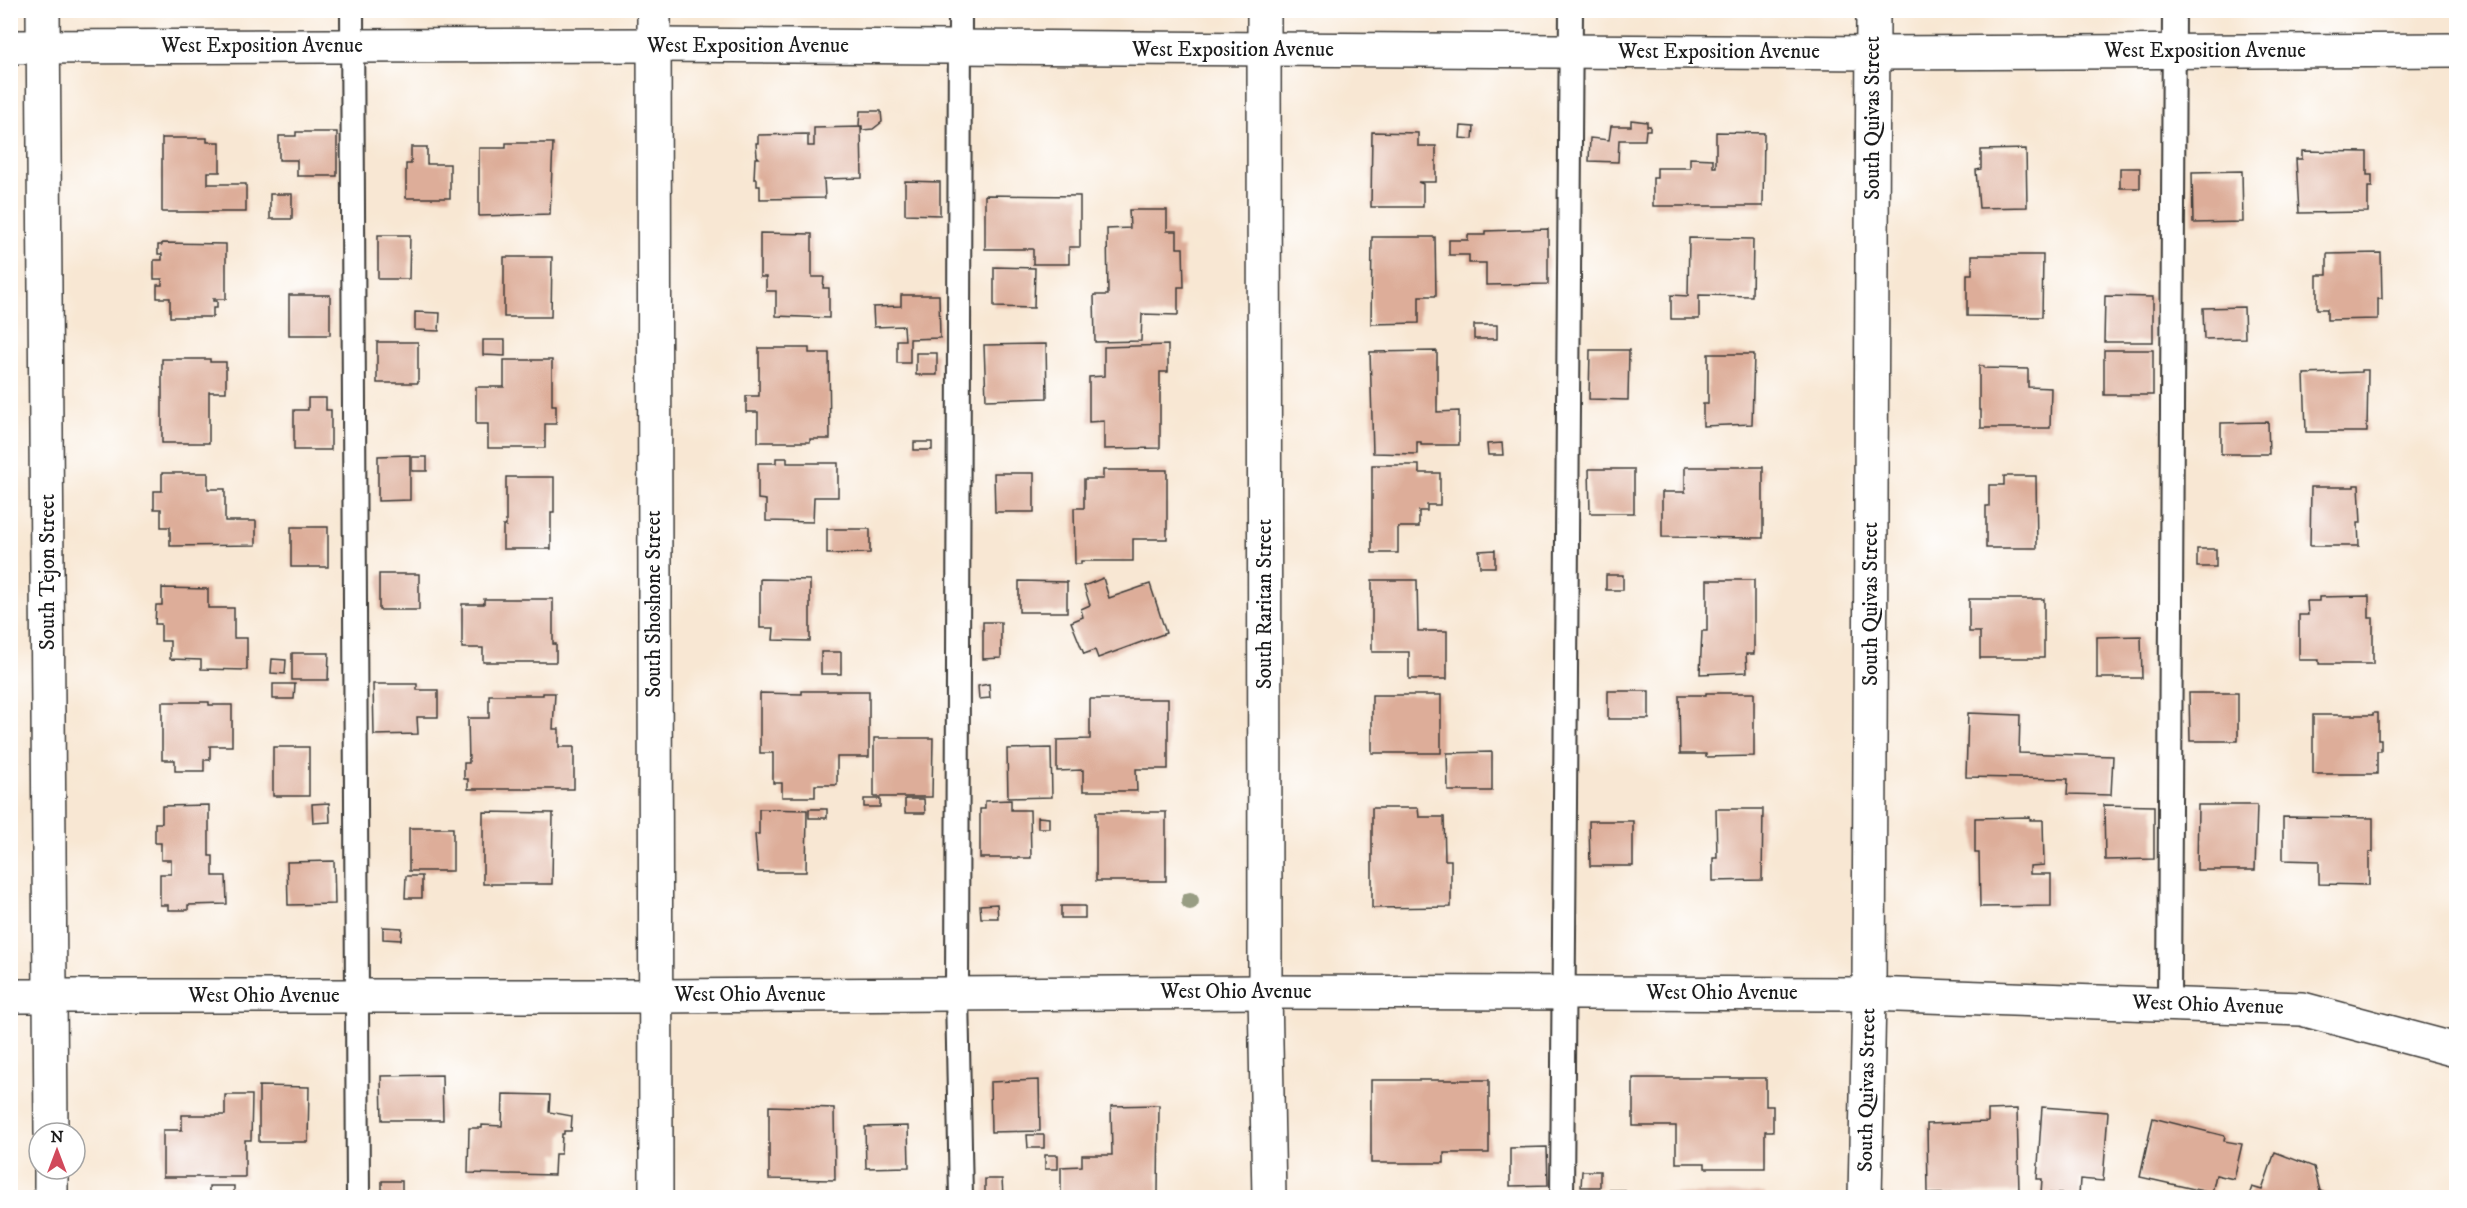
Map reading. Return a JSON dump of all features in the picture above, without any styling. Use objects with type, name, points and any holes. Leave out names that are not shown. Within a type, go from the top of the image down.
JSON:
[{"type":"street","name":"South Tejon Street","points":[[43,10],[51,1121]]},
{"type":"street","name":"South Shoshone Street","points":[[654,10],[656,1197]]},
{"type":"street","name":"South Raritan Street","points":[[1264,10],[1265,992],[1269,1197]]},
{"type":"street","name":"South Quivas Street","points":[[1865,1197],[1869,994],[1873,10]]},
{"type":"street","name":"West Exposition Avenue","points":[[10,47],[653,45],[1264,51],[1874,53],[2457,50]]},
{"type":"street","name":"West Ohio Avenue","points":[[10,996],[654,996],[1265,992],[1869,994],[2302,1009],[2457,1050]]},
{"type":"street","points":[[51,1181],[51,1197]]},
{"type":"lane","points":[[352,10],[358,1197]]},
{"type":"lane","points":[[960,10],[957,994],[960,1197]]},
{"type":"lane","points":[[1562,1197],[1571,10]]},
{"type":"lane","points":[[2169,1004],[2174,10]]},
{"type":"building","points":[[860,111],[881,111],[882,122],[873,129],[862,130],[862,126],[859,126]]},
{"type":"building","points":[[1631,120],[1647,122],[1647,126],[1650,126],[1650,130],[1646,130],[1645,140],[1619,140],[1618,162],[1589,161],[1590,138],[1609,140],[1611,126],[1631,126]]},
{"type":"building","points":[[1461,126],[1474,127],[1473,139],[1460,138]]},
{"type":"building","points":[[861,127],[862,178],[824,179],[825,198],[760,199],[760,186],[757,186],[757,179],[754,179],[755,158],[759,158],[756,143],[758,143],[758,135],[808,134],[808,146],[814,146],[814,128]]},
{"type":"building","points":[[296,132],[337,132],[337,176],[297,176],[297,160],[279,160],[279,136],[296,136]]},
{"type":"building","points":[[1372,132],[1418,133],[1418,146],[1436,146],[1436,182],[1418,182],[1423,184],[1423,207],[1371,207]]},
{"type":"building","points":[[1716,132],[1764,133],[1763,206],[1653,206],[1653,178],[1657,178],[1657,168],[1690,168],[1690,158],[1713,159],[1713,167],[1716,167]]},
{"type":"building","points":[[162,138],[207,138],[207,142],[220,142],[220,172],[208,172],[208,184],[246,184],[246,212],[162,212]]},
{"type":"building","points":[[506,143],[553,143],[550,214],[479,216],[479,148],[506,148]]},
{"type":"building","points":[[411,147],[427,147],[427,164],[450,164],[450,198],[406,198],[406,164],[411,164]]},
{"type":"building","points":[[2026,149],[2027,207],[1979,208],[1976,170],[1981,169],[1981,150]]},
{"type":"building","points":[[2302,151],[2367,152],[2367,175],[2372,175],[2372,187],[2368,187],[2368,212],[2299,213],[2296,159],[2302,159]]},
{"type":"building","points":[[2120,168],[2140,168],[2140,188],[2120,188]]},
{"type":"building","points":[[2242,171],[2243,222],[2193,223],[2192,172]]},
{"type":"building","points":[[905,181],[940,182],[940,215],[905,214]]},
{"type":"building","points":[[270,194],[292,194],[292,219],[270,219]]},
{"type":"building","points":[[985,195],[1080,196],[1080,247],[1069,247],[1069,264],[1033,264],[1033,249],[985,249]]},
{"type":"building","points":[[1129,210],[1167,210],[1167,231],[1177,231],[1177,248],[1183,248],[1184,287],[1178,287],[1178,315],[1142,314],[1141,341],[1095,342],[1094,295],[1108,295],[1107,229],[1130,228]]},
{"type":"building","points":[[1548,229],[1548,284],[1486,285],[1486,263],[1469,263],[1469,255],[1449,255],[1449,240],[1468,240],[1468,235],[1485,235],[1485,231]]},
{"type":"building","points":[[760,233],[812,234],[812,277],[824,277],[823,288],[829,288],[829,318],[776,316],[776,291],[766,291],[766,277],[760,277]]},
{"type":"building","points":[[378,235],[410,235],[409,279],[378,279]]},
{"type":"building","points":[[1372,237],[1435,237],[1436,296],[1419,296],[1419,323],[1371,324]]},
{"type":"building","points":[[1689,238],[1753,239],[1752,296],[1699,295],[1699,319],[1671,319],[1671,295],[1688,296]]},
{"type":"building","points":[[162,243],[226,244],[226,299],[213,299],[217,301],[217,308],[213,308],[213,317],[170,317],[170,298],[157,298],[157,285],[162,285],[162,279],[154,279],[154,260],[162,260],[162,254],[158,254],[158,245]]},
{"type":"building","points":[[2381,253],[2382,299],[2378,299],[2378,319],[2327,320],[2327,309],[2317,309],[2317,275],[2327,275],[2327,254]]},
{"type":"building","points":[[1972,255],[2043,255],[2042,317],[1967,316],[1967,274],[1972,274]]},
{"type":"building","points":[[504,257],[552,257],[551,317],[504,317]]},
{"type":"building","points":[[994,267],[1035,268],[1034,308],[994,307]]},
{"type":"building","points":[[289,295],[330,295],[330,335],[289,335]]},
{"type":"building","points":[[901,295],[939,295],[940,338],[910,339],[910,363],[897,363],[897,340],[905,340],[904,326],[874,327],[873,307],[901,306]]},
{"type":"building","points":[[2105,296],[2153,297],[2153,342],[2104,342]]},
{"type":"building","points":[[2244,307],[2245,338],[2204,339],[2203,308]]},
{"type":"building","points":[[415,312],[440,313],[439,331],[415,330]]},
{"type":"building","points":[[1474,325],[1497,325],[1497,339],[1474,339]]},
{"type":"building","points":[[483,340],[505,340],[505,356],[483,355]]},
{"type":"building","points":[[377,342],[418,342],[418,383],[377,383]]},
{"type":"building","points":[[1046,344],[1047,398],[986,400],[984,345]]},
{"type":"building","points":[[1168,345],[1168,372],[1160,372],[1160,448],[1104,449],[1104,421],[1089,422],[1089,377],[1104,376],[1104,347]]},
{"type":"building","points":[[759,348],[809,348],[809,353],[829,353],[830,439],[810,439],[810,442],[758,442],[758,412],[746,412],[746,396],[759,396]]},
{"type":"building","points":[[1590,350],[1629,350],[1628,400],[1589,399]]},
{"type":"building","points":[[2104,350],[2153,350],[2153,395],[2104,395]]},
{"type":"building","points":[[1437,351],[1437,412],[1459,411],[1459,445],[1421,445],[1421,442],[1417,442],[1417,454],[1373,453],[1370,352]]},
{"type":"building","points":[[916,353],[937,353],[937,375],[916,375]]},
{"type":"building","points":[[1708,354],[1754,354],[1752,424],[1703,426],[1703,404],[1708,404]]},
{"type":"building","points":[[162,359],[210,359],[210,362],[226,362],[226,392],[209,392],[209,443],[162,443]]},
{"type":"building","points":[[504,360],[552,360],[552,405],[556,405],[556,424],[545,424],[545,448],[488,448],[488,424],[476,424],[476,387],[504,387]]},
{"type":"building","points":[[1979,366],[2028,369],[2028,387],[2051,388],[2050,428],[1981,428]]},
{"type":"building","points":[[2362,370],[2368,370],[2367,432],[2306,432],[2304,374],[2362,372]]},
{"type":"building","points":[[308,398],[326,398],[326,410],[331,410],[331,450],[294,450],[294,410],[308,410]]},
{"type":"building","points":[[2268,422],[2269,454],[2221,454],[2221,423]]},
{"type":"building","points":[[914,442],[932,442],[932,450],[914,450]]},
{"type":"building","points":[[1502,443],[1503,455],[1488,455],[1487,444]]},
{"type":"building","points":[[410,455],[410,500],[378,501],[378,456]]},
{"type":"building","points":[[412,457],[427,457],[427,471],[412,471]]},
{"type":"building","points":[[776,458],[787,458],[787,463],[838,463],[838,497],[814,497],[813,522],[766,521],[766,500],[758,499],[758,463],[776,463]]},
{"type":"building","points":[[1372,465],[1419,465],[1419,473],[1440,473],[1440,505],[1427,505],[1427,511],[1419,511],[1419,527],[1398,527],[1398,553],[1372,553]]},
{"type":"building","points":[[1685,467],[1763,467],[1763,538],[1662,537],[1662,492],[1685,492]]},
{"type":"building","points":[[1589,469],[1634,469],[1634,513],[1590,513]]},
{"type":"building","points":[[1103,470],[1167,470],[1167,539],[1133,539],[1133,561],[1081,561],[1081,564],[1075,564],[1074,508],[1084,508],[1084,479],[1103,479]]},
{"type":"building","points":[[162,473],[208,473],[208,489],[225,489],[225,521],[256,521],[256,545],[170,546],[170,527],[161,527],[161,509],[154,509],[154,491],[162,491]]},
{"type":"building","points":[[994,473],[1034,473],[1034,512],[995,512]]},
{"type":"building","points":[[2004,476],[2036,476],[2037,548],[1986,548],[1986,506],[1989,506],[1989,485],[2004,485]]},
{"type":"building","points":[[506,477],[554,477],[551,549],[503,549],[503,526],[506,526]]},
{"type":"building","points":[[2354,485],[2359,485],[2361,523],[2358,523],[2359,546],[2310,546],[2311,487],[2354,487]]},
{"type":"building","points":[[291,527],[328,527],[328,567],[291,567]]},
{"type":"building","points":[[827,529],[870,529],[870,553],[827,554]]},
{"type":"building","points":[[2197,549],[2216,549],[2216,567],[2197,567]]},
{"type":"building","points":[[1495,550],[1495,567],[1480,567],[1479,551]]},
{"type":"building","points":[[379,574],[419,574],[419,610],[379,610]]},
{"type":"building","points":[[1606,575],[1623,575],[1623,590],[1606,590]]},
{"type":"building","points":[[1103,578],[1109,598],[1150,584],[1166,633],[1098,658],[1095,650],[1084,654],[1071,622],[1083,617],[1081,609],[1090,605],[1084,586]]},
{"type":"building","points":[[760,579],[810,580],[810,641],[773,640],[774,628],[760,628]]},
{"type":"building","points":[[1372,580],[1417,580],[1418,631],[1447,631],[1447,679],[1409,679],[1409,652],[1372,652]]},
{"type":"building","points":[[1707,580],[1754,580],[1754,654],[1746,654],[1747,672],[1700,674],[1702,631],[1707,631]]},
{"type":"building","points":[[1019,581],[1067,582],[1067,612],[1019,612]]},
{"type":"building","points":[[162,588],[208,589],[208,608],[234,608],[234,638],[247,638],[247,670],[201,669],[201,660],[170,659],[170,641],[161,641],[161,624],[155,624],[156,605],[162,605]]},
{"type":"building","points":[[2369,596],[2369,618],[2373,618],[2373,664],[2319,664],[2319,660],[2299,660],[2299,615],[2308,615],[2307,601],[2319,601],[2319,597]]},
{"type":"building","points":[[484,599],[553,599],[553,644],[556,644],[556,662],[483,662],[483,648],[462,648],[462,604],[484,604]]},
{"type":"building","points":[[1969,599],[2044,599],[2044,658],[1980,658],[1980,632],[1969,632]]},
{"type":"building","points":[[983,622],[1001,622],[1001,658],[983,659]]},
{"type":"building","points":[[2141,636],[2142,678],[2097,678],[2097,637]]},
{"type":"building","points":[[821,652],[841,652],[841,674],[821,674]]},
{"type":"building","points":[[292,653],[329,653],[328,680],[292,680]]},
{"type":"building","points":[[272,659],[286,660],[285,674],[271,673]]},
{"type":"building","points":[[273,684],[295,684],[294,699],[273,699]]},
{"type":"building","points":[[373,684],[417,684],[417,690],[438,690],[438,717],[417,717],[418,734],[374,735]]},
{"type":"building","points":[[989,684],[990,698],[979,699],[978,686]]},
{"type":"building","points":[[802,691],[869,691],[869,757],[837,757],[837,785],[815,785],[815,797],[782,797],[782,783],[773,783],[773,753],[760,753],[760,693],[802,694]]},
{"type":"building","points":[[1608,691],[1649,691],[1649,719],[1608,719]]},
{"type":"building","points":[[543,693],[555,693],[553,729],[559,729],[559,747],[574,747],[574,789],[468,789],[468,779],[464,779],[464,763],[469,763],[468,718],[489,718],[489,695],[543,695]]},
{"type":"building","points":[[1706,693],[1754,693],[1754,756],[1706,757],[1706,754],[1680,754],[1679,695],[1706,695]]},
{"type":"building","points":[[2189,693],[2238,693],[2238,741],[2190,741]]},
{"type":"building","points":[[1372,695],[1441,695],[1441,753],[1372,753]]},
{"type":"building","points":[[1090,699],[1168,699],[1168,769],[1136,769],[1137,791],[1083,791],[1083,770],[1057,771],[1057,740],[1090,739]]},
{"type":"building","points":[[162,702],[209,702],[209,705],[232,705],[232,746],[210,746],[210,760],[204,760],[204,771],[175,771],[175,760],[162,760]]},
{"type":"building","points":[[1968,713],[2020,715],[2019,753],[2113,756],[2111,795],[2067,794],[2068,779],[1966,777]]},
{"type":"building","points":[[2373,713],[2378,713],[2378,740],[2381,740],[2381,751],[2377,751],[2377,774],[2313,774],[2313,715],[2373,715]]},
{"type":"building","points":[[874,738],[933,738],[932,797],[874,797]]},
{"type":"building","points":[[273,747],[309,747],[309,796],[273,796]]},
{"type":"building","points":[[1051,748],[1052,797],[1008,798],[1007,749]]},
{"type":"building","points":[[1492,752],[1492,791],[1448,791],[1447,753]]},
{"type":"building","points":[[864,799],[880,799],[880,807],[864,807]]},
{"type":"building","points":[[905,799],[924,799],[925,813],[905,813]]},
{"type":"building","points":[[1011,800],[1011,810],[1030,810],[1031,858],[980,858],[980,809],[985,809],[985,801]]},
{"type":"building","points":[[329,803],[330,822],[313,823],[312,804]]},
{"type":"building","points":[[209,805],[209,856],[213,856],[213,876],[226,876],[227,904],[188,905],[188,910],[168,910],[168,905],[160,905],[160,874],[171,874],[171,860],[161,860],[161,843],[155,843],[155,823],[162,823],[162,806]]},
{"type":"building","points":[[2104,805],[2154,806],[2154,859],[2105,860]]},
{"type":"building","points":[[2198,805],[2257,805],[2255,870],[2197,870]]},
{"type":"building","points":[[1372,808],[1418,808],[1419,817],[1444,817],[1445,860],[1451,860],[1451,907],[1372,908]]},
{"type":"building","points":[[759,809],[807,810],[806,872],[758,872],[755,834],[759,834]]},
{"type":"building","points":[[809,809],[827,809],[827,818],[809,818]]},
{"type":"building","points":[[1716,809],[1763,809],[1762,880],[1713,881],[1713,858],[1717,858]]},
{"type":"building","points":[[483,812],[553,813],[552,884],[483,884]]},
{"type":"building","points":[[1096,812],[1166,812],[1166,881],[1096,881]]},
{"type":"building","points":[[1038,817],[1049,818],[1049,828],[1038,828]]},
{"type":"building","points":[[2030,817],[2030,820],[2043,820],[2044,865],[2030,866],[2030,874],[2051,874],[2051,906],[1980,907],[1979,853],[1975,853],[1975,818]]},
{"type":"building","points":[[2283,817],[2373,818],[2373,852],[2369,852],[2369,885],[2319,884],[2319,861],[2283,860]]},
{"type":"building","points":[[1589,821],[1633,821],[1633,866],[1590,866]]},
{"type":"building","points":[[409,828],[453,828],[453,871],[409,871]]},
{"type":"building","points":[[334,861],[335,904],[288,905],[287,862]]},
{"type":"building","points":[[406,876],[422,876],[422,898],[405,898]]},
{"type":"building","points":[[997,904],[998,918],[981,918],[980,905]]},
{"type":"building","points":[[1061,906],[1085,906],[1085,918],[1061,918]]},
{"type":"building","points":[[383,927],[402,928],[401,940],[383,939]]},
{"type":"building","points":[[442,1075],[443,1120],[382,1120],[381,1076]]},
{"type":"building","points":[[1633,1078],[1766,1078],[1766,1106],[1773,1106],[1773,1131],[1765,1131],[1765,1168],[1705,1168],[1705,1163],[1676,1163],[1676,1126],[1633,1126]]},
{"type":"building","points":[[1039,1080],[1040,1131],[991,1132],[990,1082]]},
{"type":"building","points":[[1371,1080],[1489,1080],[1489,1153],[1444,1153],[1444,1163],[1371,1163]]},
{"type":"building","points":[[259,1086],[309,1087],[308,1142],[259,1142]]},
{"type":"building","points":[[503,1094],[550,1095],[549,1112],[572,1116],[571,1131],[564,1131],[562,1134],[561,1154],[555,1154],[554,1175],[468,1173],[469,1128],[482,1128],[482,1125],[502,1126]]},
{"type":"building","points":[[225,1095],[252,1095],[251,1140],[245,1140],[245,1177],[163,1177],[163,1130],[182,1130],[182,1115],[225,1115]]},
{"type":"building","points":[[1159,1105],[1158,1193],[1061,1197],[1061,1167],[1082,1166],[1082,1155],[1112,1155],[1111,1106]]},
{"type":"building","points":[[769,1106],[834,1108],[835,1180],[769,1179]]},
{"type":"building","points":[[2042,1107],[2108,1112],[2103,1181],[2080,1179],[2079,1195],[2041,1193],[2042,1179],[2037,1179]]},
{"type":"building","points":[[2017,1109],[2019,1192],[1928,1194],[1927,1124],[1988,1122],[1988,1110]]},
{"type":"building","points":[[2153,1118],[2225,1136],[2224,1141],[2242,1144],[2234,1179],[2216,1175],[2212,1193],[2140,1177]]},
{"type":"building","points":[[908,1126],[909,1167],[866,1168],[865,1127]]},
{"type":"building","points":[[1027,1135],[1044,1135],[1044,1148],[1028,1148]]},
{"type":"building","points":[[1547,1147],[1548,1185],[1510,1186],[1510,1148]]},
{"type":"building","points":[[2275,1152],[2314,1167],[2320,1191],[2337,1198],[2248,1198],[2252,1187],[2262,1190]]},
{"type":"building","points":[[1045,1155],[1058,1155],[1058,1169],[1045,1169]]},
{"type":"building","points":[[1582,1171],[1600,1171],[1600,1187],[1581,1187]]},
{"type":"building","points":[[985,1179],[1002,1179],[1003,1196],[985,1196]]},
{"type":"building","points":[[382,1181],[402,1181],[402,1198],[382,1198]]},
{"type":"building","points":[[209,1186],[234,1186],[234,1198],[209,1198]]},
{"type":"building","points":[[1589,1190],[1625,1190],[1625,1198],[1589,1198]]},
{"type":"building","points":[[1765,1193],[1765,1198],[1632,1198],[1632,1194]]}]
